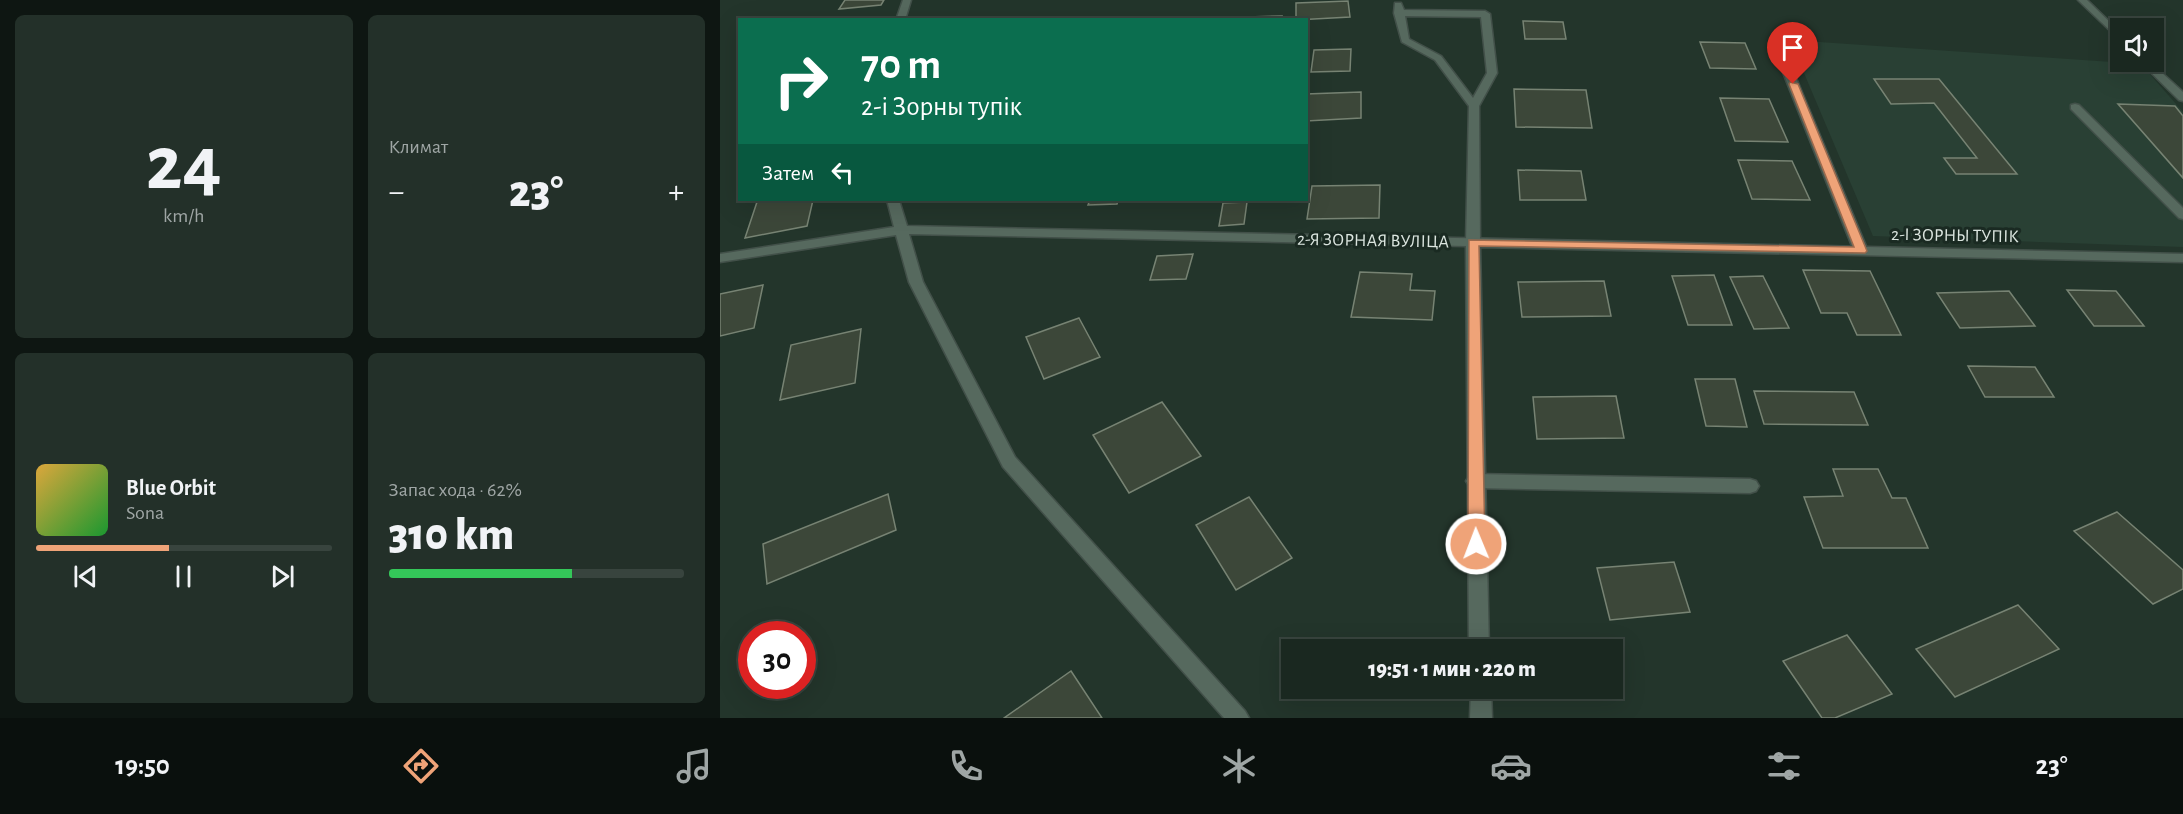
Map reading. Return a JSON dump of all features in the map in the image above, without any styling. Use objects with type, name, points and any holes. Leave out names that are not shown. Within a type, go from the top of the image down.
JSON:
[{"type":"street","points":[[901,18],[907,0]]},
{"type":"street","points":[[2082,0],[2110,27]]},
{"type":"street","points":[[1473,242],[1474,106],[1492,73],[1485,14],[1399,9],[1405,40],[1438,58],[1474,106]]},
{"type":"street","points":[[1776,42],[1861,251]]},
{"type":"street","points":[[2156,72],[2183,98]]},
{"type":"street","points":[[2075,107],[2183,215]]},
{"type":"street","points":[[893,201],[916,282],[1010,462],[1238,718]]},
{"type":"street","name":"2-Я ЗОРНАЯ ВУЛІЦА","points":[[720,258],[902,230],[1473,242],[1479,639]]},
{"type":"street","name":"2-І ЗОРНЫ ТУПІК","points":[[1473,242],[2183,258]]},
{"type":"street","points":[[1475,481],[1750,486]]},
{"type":"street","points":[[1480,699],[1481,718]]},
{"type":"shaded area","points":[[1790,40],[2110,62],[2110,72],[2148,72],[2183,112],[2183,247],[1873,236]]},
{"type":"building","points":[[845,0],[884,0],[881,5],[839,9]]},
{"type":"building","points":[[1348,1],[1350,17],[1296,18],[1296,3]]},
{"type":"building","points":[[1282,16],[1282,18],[1247,17]]},
{"type":"building","points":[[1523,21],[1563,22],[1566,39],[1525,39]]},
{"type":"building","points":[[1700,42],[1745,43],[1756,69],[1710,68]]},
{"type":"building","points":[[1351,49],[1350,71],[1311,72],[1314,50]]},
{"type":"building","points":[[1874,79],[1939,79],[2017,174],[1956,174],[1944,158],[1977,158],[1934,103],[1891,104]]},
{"type":"building","points":[[1514,89],[1586,90],[1592,128],[1516,127]]},
{"type":"building","points":[[1361,92],[1361,118],[1308,121],[1308,94]]},
{"type":"building","points":[[1720,98],[1769,99],[1788,142],[1735,141]]},
{"type":"building","points":[[2118,104],[2175,106],[2183,116],[2183,178]]},
{"type":"building","points":[[1738,160],[1792,161],[1810,200],[1752,199]]},
{"type":"building","points":[[1518,170],[1581,171],[1586,200],[1520,200]]},
{"type":"building","points":[[1380,185],[1379,218],[1307,219],[1312,186]]},
{"type":"building","points":[[813,201],[807,226],[745,238],[757,202]]},
{"type":"building","points":[[1090,201],[1118,201],[1117,204],[1088,205]]},
{"type":"building","points":[[1247,202],[1244,224],[1219,226],[1223,203]]},
{"type":"building","points":[[1193,254],[1186,279],[1150,280],[1157,256]]},
{"type":"building","points":[[1803,270],[1870,271],[1901,335],[1857,335],[1847,313],[1821,313]]},
{"type":"building","points":[[1360,272],[1412,274],[1410,290],[1435,291],[1432,320],[1351,317]]},
{"type":"building","points":[[1714,275],[1732,325],[1688,325],[1672,276]]},
{"type":"building","points":[[1763,276],[1789,328],[1754,329],[1730,277]]},
{"type":"building","points":[[1604,281],[1611,316],[1522,317],[1518,282]]},
{"type":"building","points":[[763,285],[754,328],[720,336],[720,294]]},
{"type":"building","points":[[2067,290],[2116,291],[2144,326],[2094,326]]},
{"type":"building","points":[[2009,291],[2035,326],[1960,328],[1937,293]]},
{"type":"building","points":[[1079,318],[1100,357],[1044,379],[1026,337]]},
{"type":"building","points":[[861,329],[855,383],[780,400],[791,345]]},
{"type":"building","points":[[1968,366],[2035,367],[2054,397],[1985,397]]},
{"type":"building","points":[[1695,379],[1735,379],[1747,427],[1706,426]]},
{"type":"building","points":[[1754,391],[1854,392],[1868,425],[1764,424]]},
{"type":"building","points":[[1616,396],[1624,438],[1537,439],[1533,397]]},
{"type":"building","points":[[1162,402],[1201,456],[1129,493],[1093,435]]},
{"type":"building","points":[[1833,469],[1878,469],[1892,498],[1906,498],[1928,548],[1823,548],[1804,497],[1843,496]]},
{"type":"building","points":[[888,494],[896,530],[767,584],[763,544]]},
{"type":"building","points":[[1249,497],[1292,558],[1236,590],[1196,525]]},
{"type":"building","points":[[2117,512],[2183,570],[2183,589],[2153,604],[2074,531]]},
{"type":"building","points":[[1674,562],[1690,612],[1610,620],[1597,568]]},
{"type":"building","points":[[2018,605],[2059,649],[1955,697],[1916,649]]},
{"type":"building","points":[[1847,635],[1892,694],[1835,718],[1822,718],[1783,661]]},
{"type":"building","points":[[1071,671],[1102,718],[1004,718]]},
{"type":"route","points":[[1476,544],[1473,242],[1861,251],[1793,84]]}]
